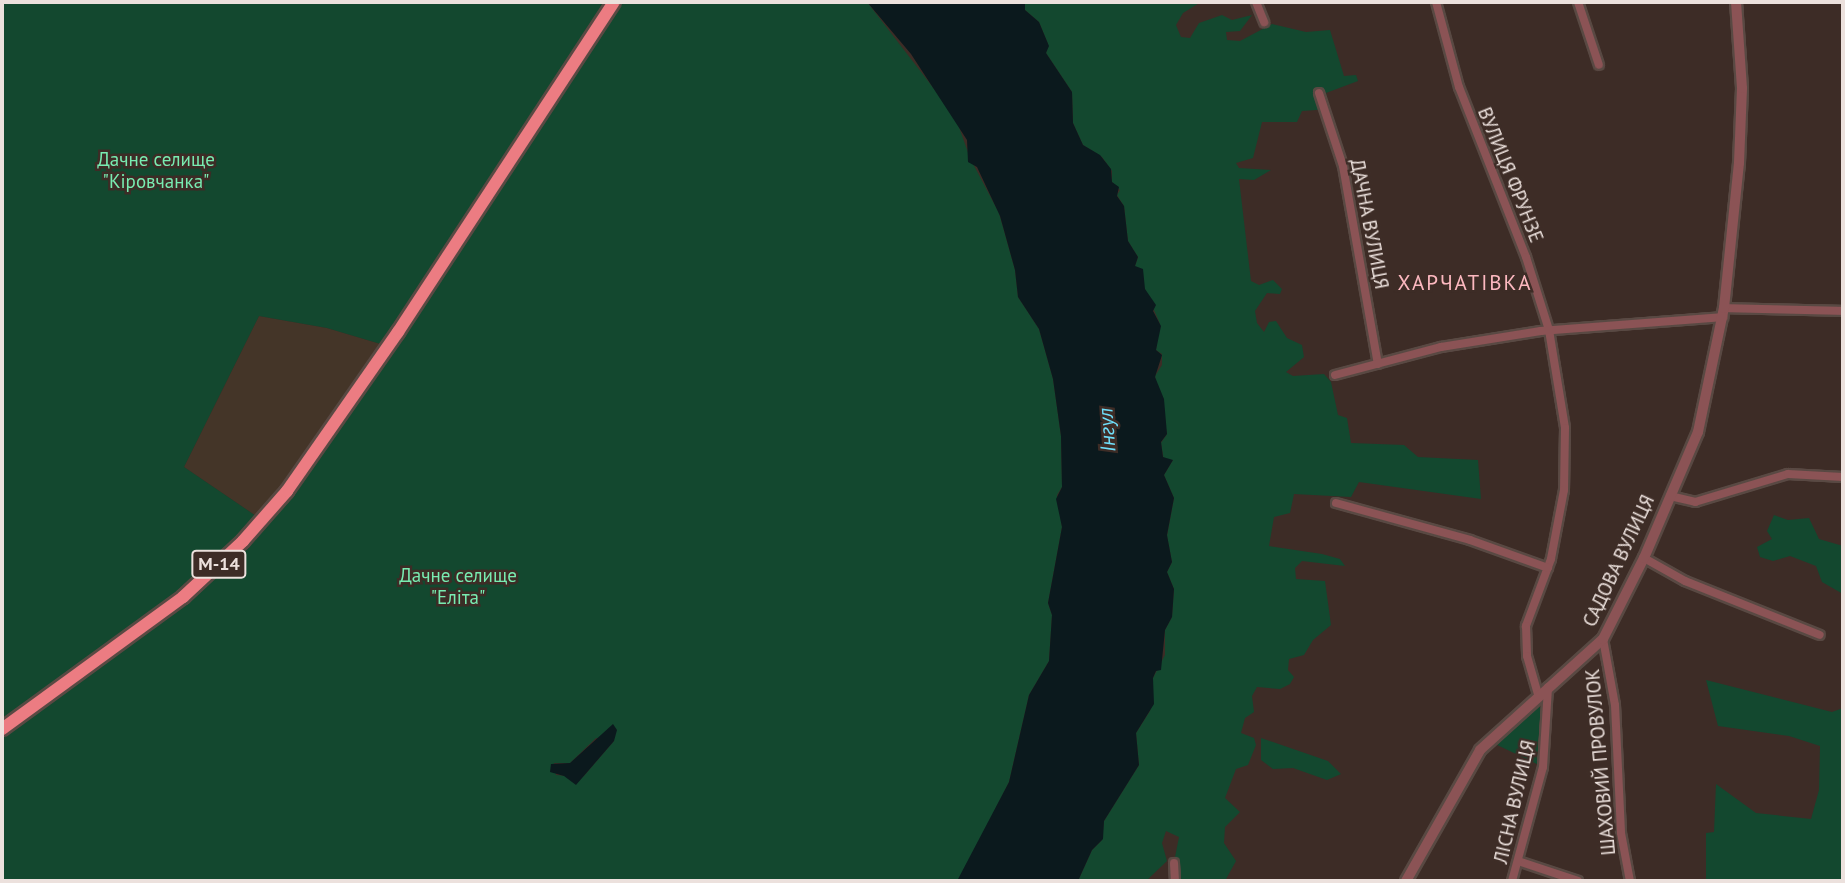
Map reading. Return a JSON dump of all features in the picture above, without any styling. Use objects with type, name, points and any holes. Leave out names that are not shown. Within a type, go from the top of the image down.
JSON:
[{"type":"highway","name":"М-14","points":[[2,729],[176,603],[280,500],[398,332],[614,2]]},
{"type":"street","points":[[1256,2],[1264,22]]},
{"type":"street","name":"ВУЛИЦЯ ФРУНЗЕ","points":[[1436,2],[1459,87],[1526,257],[1549,330],[1566,461],[1548,568],[1526,626],[1527,656],[1538,694]]},
{"type":"street","points":[[1578,2],[1599,65]]},
{"type":"street","name":"САДОВА ВУЛИЦЯ","points":[[1406,881],[1473,760],[1538,694],[1603,639],[1644,558],[1698,432],[1723,313],[1742,88],[1736,2]]},
{"type":"street","name":"ДАЧНА ВУЛИЦЯ","points":[[1319,93],[1343,166],[1378,364]]},
{"type":"street","points":[[1335,375],[1441,347],[1549,330],[1723,313],[1843,311]]},
{"type":"street","points":[[1670,496],[1695,502],[1788,474],[1843,477]]},
{"type":"street","points":[[1336,503],[1470,540],[1548,568]]},
{"type":"street","points":[[1644,558],[1697,587],[1820,635]]},
{"type":"street","name":"ШАХОВИЙ ПРОВУЛОК","points":[[1603,639],[1615,705],[1621,833],[1630,881]]},
{"type":"street","name":"ЛІСНА ВУЛИЦЯ","points":[[1512,881],[1543,766],[1548,687]]},
{"type":"street","points":[[1518,861],[1578,881]]},
{"type":"street","points":[[1174,863],[1175,881]]},
{"type":"shaded area","points":[[259,316],[327,328],[384,345],[259,518],[184,467]]},
{"type":"green space","name":"Дачне селище \"Кіровчанка\"","points":[[2,2],[607,2],[384,345],[327,328],[259,316],[184,467],[259,518],[200,577],[2,723]]},
{"type":"green space","name":"Дачне селище \"Еліта\"","points":[[620,2],[867,2],[955,116],[970,158],[999,213],[1015,270],[1018,297],[1039,329],[1053,379],[1061,436],[1062,487],[1057,495],[1062,527],[1048,603],[1052,615],[1049,661],[1029,695],[1009,782],[963,874],[957,881],[2,881],[2,734],[186,601],[275,513],[346,418]],"holes":[[[596,738],[614,741],[583,777],[556,775],[554,763],[570,763]]]},
{"type":"green space","points":[[1025,2],[1201,2],[1183,13],[1176,25],[1181,37],[1190,38],[1199,23],[1222,15],[1232,20],[1252,15],[1240,31],[1226,32],[1227,40],[1240,41],[1272,24],[1306,32],[1330,30],[1344,76],[1356,75],[1358,81],[1326,93],[1330,109],[1302,111],[1297,122],[1262,122],[1253,158],[1236,163],[1239,168],[1271,170],[1254,180],[1239,179],[1251,281],[1259,285],[1273,280],[1282,289],[1280,294],[1267,293],[1255,311],[1257,323],[1264,332],[1269,322],[1276,321],[1287,338],[1302,345],[1304,357],[1286,372],[1293,376],[1324,374],[1331,382],[1338,415],[1347,418],[1351,443],[1404,445],[1418,457],[1478,460],[1481,499],[1359,482],[1351,497],[1294,494],[1290,513],[1274,517],[1269,546],[1322,554],[1340,559],[1345,566],[1302,561],[1295,568],[1296,579],[1325,581],[1331,625],[1313,640],[1304,655],[1289,659],[1288,670],[1294,677],[1290,684],[1280,689],[1257,687],[1252,696],[1254,712],[1245,718],[1241,733],[1254,738],[1256,745],[1248,765],[1236,769],[1225,798],[1240,812],[1225,827],[1224,843],[1236,861],[1225,881],[1181,881],[1175,857],[1179,837],[1166,831],[1162,843],[1167,861],[1146,881],[1078,881],[1092,850],[1102,840],[1104,821],[1139,765],[1136,733],[1150,711],[1153,678],[1165,655],[1165,630],[1172,617],[1174,589],[1167,572],[1172,562],[1167,536],[1174,498],[1164,475],[1173,460],[1164,461],[1161,443],[1167,434],[1155,376],[1162,365],[1162,354],[1156,350],[1160,324],[1135,266],[1138,257],[1128,241],[1124,206],[1117,195],[1120,190],[1112,182],[1112,171],[1102,157],[1083,145],[1073,123],[1072,92],[1046,53],[1048,44],[1039,22],[1025,10]]},
{"type":"green space","points":[[1774,515],[1788,520],[1809,518],[1819,539],[1843,546],[1843,594],[1822,582],[1816,566],[1790,556],[1773,561],[1760,557],[1757,547],[1772,539],[1767,531]]},
{"type":"green space","points":[[1706,680],[1832,712],[1843,708],[1843,881],[1706,881],[1706,833],[1714,832],[1716,784],[1756,813],[1811,819],[1819,790],[1820,746],[1789,736],[1718,726]]},
{"type":"green space","points":[[1536,704],[1543,709],[1541,766],[1493,743]]},
{"type":"green space","points":[[1261,738],[1328,761],[1341,774],[1327,780],[1293,768],[1273,769],[1261,760]]},
{"type":"water","name":"Інгул","points":[[867,2],[1025,2],[1025,10],[1039,22],[1049,46],[1046,53],[1072,92],[1073,123],[1083,145],[1100,155],[1111,169],[1112,182],[1119,187],[1117,196],[1124,206],[1128,241],[1138,257],[1135,266],[1143,269],[1145,289],[1156,305],[1153,311],[1161,326],[1156,350],[1162,355],[1155,377],[1164,399],[1167,434],[1161,442],[1163,457],[1173,460],[1164,475],[1174,498],[1167,535],[1172,562],[1167,572],[1174,589],[1172,617],[1165,630],[1161,670],[1156,671],[1153,678],[1154,704],[1136,733],[1139,765],[1104,821],[1103,839],[1092,850],[1078,881],[957,881],[1009,782],[1029,695],[1049,661],[1052,615],[1048,603],[1062,527],[1056,499],[1062,487],[1061,436],[1053,379],[1039,329],[1018,297],[1015,270],[1000,216],[977,167],[968,162],[967,140],[911,54]]},
{"type":"water","points":[[613,724],[617,730],[614,741],[576,785],[564,776],[550,772],[551,764],[570,763]]},
{"type":"district","name":"ХАРЧАТІВКА","points":[[1465,283]]}]
